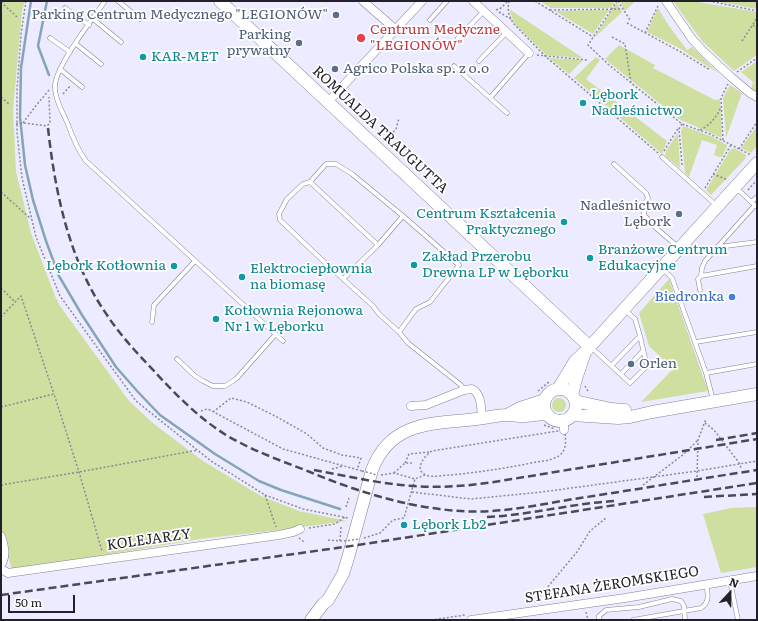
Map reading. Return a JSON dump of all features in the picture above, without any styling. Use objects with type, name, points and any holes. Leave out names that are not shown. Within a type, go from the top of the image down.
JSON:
[{"type":"street","name":"ROMUALDA TRAUGUTTA","points":[[220,1],[251,26],[328,102],[588,349]]},
{"type":"street","points":[[363,1],[395,29]]},
{"type":"street","points":[[328,102],[422,1]]},
{"type":"street","points":[[473,1],[529,53]]},
{"type":"street","points":[[666,1],[692,39],[704,52],[731,78],[757,97]]},
{"type":"street","points":[[558,389],[575,361],[588,349],[718,206],[731,184],[754,159]]},
{"type":"street","points":[[566,422],[576,406],[574,398],[576,378],[588,349]]},
{"type":"street","points":[[411,406],[426,405],[464,390],[472,389],[478,394],[482,419]]},
{"type":"street","points":[[652,412],[611,409],[574,398],[568,392],[558,389],[550,392],[545,400],[545,410],[547,414],[554,420],[566,422],[630,417],[757,394]]},
{"type":"street","points":[[507,415],[520,408],[545,400]]},
{"type":"street","points":[[323,620],[328,600],[346,566],[374,464],[385,448],[399,435],[426,424],[482,419],[507,415],[523,416],[547,414]]},
{"type":"street","name":"KOLEJARZY","points":[[1,569],[8,573],[279,535],[300,529]]},
{"type":"street","points":[[1,536],[5,557],[1,565]]},
{"type":"street","name":"STEFANA ŻEROMSKIEGO","points":[[471,620],[625,598],[757,576]]},
{"type":"street","points":[[310,620],[328,600]]},
{"type":"lane","points":[[105,1],[60,68],[55,85],[58,100],[79,152],[86,161],[283,341]]},
{"type":"lane","points":[[118,1],[140,19]]},
{"type":"lane","points":[[430,20],[447,1]]},
{"type":"lane","points":[[65,8],[89,25]]},
{"type":"lane","points":[[458,38],[486,13]]},
{"type":"lane","points":[[93,19],[121,42]]},
{"type":"lane","points":[[479,61],[506,32]]},
{"type":"lane","points":[[50,38],[70,52]]},
{"type":"lane","points":[[76,44],[102,64]]},
{"type":"lane","points":[[490,98],[529,53]]},
{"type":"lane","points":[[454,66],[507,114]]},
{"type":"lane","points":[[60,68],[82,87]]},
{"type":"lane","points":[[662,157],[718,206]]},
{"type":"lane","points":[[399,332],[416,309],[430,302],[459,265],[352,174],[336,164],[326,164],[310,182],[303,184],[287,199],[279,214],[280,220],[373,306],[408,343],[461,385],[464,390]]},
{"type":"lane","points":[[614,164],[646,193],[648,198],[644,205],[644,215],[655,227],[680,248]]},
{"type":"lane","points":[[310,182],[378,245]]},
{"type":"lane","points":[[731,184],[754,205]]},
{"type":"lane","points":[[700,290],[698,279],[701,276],[705,261],[754,205],[757,197]]},
{"type":"lane","points":[[343,279],[378,245],[403,216]]},
{"type":"lane","points":[[717,247],[757,242]]},
{"type":"lane","points":[[152,322],[154,304],[195,261]]},
{"type":"lane","points":[[701,276],[757,266]]},
{"type":"lane","points":[[662,268],[672,278],[696,342],[713,402]]},
{"type":"lane","points":[[588,349],[612,365],[630,383],[647,366],[635,319],[624,309]]},
{"type":"lane","points":[[696,342],[757,332]]},
{"type":"lane","points":[[177,359],[195,376],[213,386],[225,386],[236,378],[275,335]]},
{"type":"lane","points":[[612,365],[640,336]]},
{"type":"lane","points":[[621,374],[643,351]]},
{"type":"lane","points":[[706,373],[757,364]]},
{"type":"lane","points":[[730,580],[738,620]]},
{"type":"lane","points":[[634,620],[701,608],[706,605],[708,598],[706,584]]},
{"type":"lane","points":[[599,620],[599,616],[606,610],[639,607],[672,598],[681,601],[684,606],[685,620],[680,620]]},
{"type":"path","points":[[26,1],[21,34],[16,124],[22,178],[36,237],[60,296],[136,401],[211,461],[265,494],[303,509],[344,517],[335,524],[300,529]]},
{"type":"path","points":[[486,13],[501,8],[509,1]]},
{"type":"path","points":[[509,1],[509,15],[513,23],[545,56],[662,157],[669,142],[682,124]]},
{"type":"path","points":[[535,1],[593,37]]},
{"type":"path","points":[[630,20],[618,1],[588,45],[609,65],[682,124],[723,140],[754,159]]},
{"type":"path","points":[[645,33],[661,1]]},
{"type":"path","points":[[709,1],[757,10]]},
{"type":"path","points":[[1,2],[17,17]]},
{"type":"path","points":[[550,10],[623,9]]},
{"type":"path","points":[[742,41],[757,18]]},
{"type":"path","points":[[627,23],[710,70]]},
{"type":"path","points":[[753,25],[757,29]]},
{"type":"path","points":[[612,37],[625,44],[631,83]]},
{"type":"path","points":[[529,53],[587,60]]},
{"type":"path","points":[[723,140],[721,98],[732,75],[757,58]]},
{"type":"path","points":[[58,100],[74,80]]},
{"type":"path","points":[[23,124],[34,108],[55,85]]},
{"type":"path","points":[[16,124],[47,126],[50,123],[48,91]]},
{"type":"path","points":[[1,97],[10,104]]},
{"type":"path","points":[[700,130],[705,128],[722,107]]},
{"type":"path","points":[[378,148],[396,130],[399,118]]},
{"type":"path","points":[[739,149],[757,122]]},
{"type":"path","points":[[679,129],[682,175]]},
{"type":"path","points":[[702,193],[731,145]]},
{"type":"path","points":[[713,174],[731,184]]},
{"type":"path","points":[[1,192],[32,220]]},
{"type":"path","points":[[1,288],[15,302]]},
{"type":"path","points":[[1,317],[21,296],[79,472],[105,559]]},
{"type":"path","points":[[584,384],[590,396]]},
{"type":"path","points":[[1,407],[54,394]]},
{"type":"path","points":[[213,412],[231,398],[247,402],[306,434],[323,448],[342,455],[361,458],[357,470]]},
{"type":"path","points":[[201,411],[207,409],[283,449],[381,476],[394,473],[415,479],[425,475],[434,476],[500,469],[555,458],[563,452],[566,436],[566,422],[430,452],[409,454],[405,463],[394,473]]},
{"type":"path","points":[[697,477],[698,440],[706,419]]},
{"type":"path","points":[[705,423],[714,430],[740,464],[741,470]]},
{"type":"path","points":[[643,485],[684,454],[698,440]]},
{"type":"path","points":[[1,484],[79,472],[198,450]]},
{"type":"path","points":[[425,475],[420,466],[423,459],[430,452]]},
{"type":"path","points":[[412,492],[471,499],[542,492],[697,471],[757,461]]},
{"type":"path","points":[[405,463],[412,463]]},
{"type":"path","points":[[332,469],[343,466]]},
{"type":"path","points":[[328,540],[340,541],[380,534],[393,520],[404,518],[415,479]]},
{"type":"path","points":[[265,494],[279,535]]},
{"type":"path","points":[[346,507],[349,498]]},
{"type":"path","points":[[534,603],[577,552],[590,531],[606,518]]},
{"type":"path","points":[[340,541],[341,527]]},
{"type":"green space","points":[[1,1],[25,1],[22,12],[13,110],[16,171],[31,233],[60,306],[129,401],[154,424],[203,461],[261,496],[299,511],[347,521],[207,538],[12,570],[1,531]]},
{"type":"green space","points":[[540,1],[615,1],[611,8],[551,8]]},
{"type":"green space","points":[[620,1],[635,1],[625,11]]},
{"type":"green space","points":[[673,1],[692,1],[757,12],[757,55],[734,71],[702,41]]},
{"type":"green space","points":[[714,1],[757,1],[757,9]]},
{"type":"green space","points":[[617,2],[622,12],[594,38]]},
{"type":"green space","points":[[658,8],[687,50],[692,47],[718,73],[679,48],[647,32]]},
{"type":"green space","points":[[509,9],[583,58],[546,55],[514,23]]},
{"type":"green space","points":[[609,10],[593,34],[555,11]]},
{"type":"green space","points":[[619,45],[655,65],[653,68],[715,100],[720,99],[722,138],[679,119],[605,59]]},
{"type":"green space","points":[[596,57],[600,60],[586,79],[667,141],[662,154],[574,78]]},
{"type":"green space","points":[[549,58],[583,60],[569,74]]},
{"type":"green space","points":[[757,61],[757,93],[751,90],[753,82],[741,72]]},
{"type":"green space","points":[[730,85],[742,93],[726,138],[723,98]]},
{"type":"green space","points":[[683,126],[713,137],[727,145],[722,157],[719,157],[714,155],[717,145],[702,140],[689,177],[685,173],[681,131]]},
{"type":"green space","points":[[757,126],[757,146],[751,153],[741,148]]},
{"type":"green space","points":[[678,133],[680,168],[665,156],[666,151]]},
{"type":"green space","points":[[734,148],[746,155],[745,159],[711,195],[706,190],[730,150]]},
{"type":"green space","points":[[669,279],[708,391],[641,402],[673,369],[649,346],[639,313]]},
{"type":"green space","points":[[556,398],[562,398],[566,402],[566,408],[562,412],[556,412],[552,408],[552,402]]},
{"type":"green space","points":[[757,507],[757,567],[721,573],[703,514],[731,508]]},
{"type":"waterway","points":[[31,1],[21,68],[20,117],[25,165],[33,200],[59,276],[82,315],[116,367],[160,415],[215,454],[259,481],[281,490],[340,509]]},
{"type":"waterway","points":[[47,1],[38,46],[49,75]]},
{"type":"railway","points":[[48,128],[55,177],[66,225],[73,249],[94,294],[123,337],[179,397],[197,414],[216,428],[247,446],[328,479],[384,498],[422,506],[476,512],[521,508],[757,470]]},
{"type":"railway","points":[[716,440],[757,433]]},
{"type":"railway","points":[[314,470],[389,484],[424,487],[474,485],[757,439]]},
{"type":"railway","points":[[1,595],[358,545],[757,483]]},
{"type":"railway","points":[[704,497],[757,494]]},
{"type":"railway","points":[[487,517],[616,501]]},
{"type":"place","name":"Parking Centrum Medycznego \"LEGIONÓW\"","points":[[336,15]]},
{"type":"place","name":"Centrum Medyczne \"LEGIONÓW\"","points":[[361,38]]},
{"type":"place","name":"Parking prywatny","points":[[299,43]]},
{"type":"place","name":"KAR-MET","points":[[143,57]]},
{"type":"place","name":"Agrico Polska sp. z o.o","points":[[335,69]]},
{"type":"place","name":"Lębork Nadleśnictwo","points":[[583,103]]},
{"type":"place","name":"Nadleśnictwo Lębork","points":[[679,214]]},
{"type":"place","name":"Centrum Kształcenia Praktycznego","points":[[564,222]]},
{"type":"place","name":"Branżowe Centrum Edukacyjne","points":[[590,258]]},
{"type":"place","name":"Zakład Przerobu Drewna LP w Lęborku","points":[[414,265]]},
{"type":"place","name":"Lębork Kotłownia","points":[[174,266]]},
{"type":"place","name":"Elektrociepłownia na biomasę","points":[[242,277]]},
{"type":"place","name":"Biedronka","points":[[732,297]]},
{"type":"place","name":"Kotłownia Rejonowa Nr 1 w Lęborku","points":[[216,319]]},
{"type":"place","name":"Orlen","points":[[631,364]]},
{"type":"place","name":"Lębork Lb2","points":[[404,525]]}]
